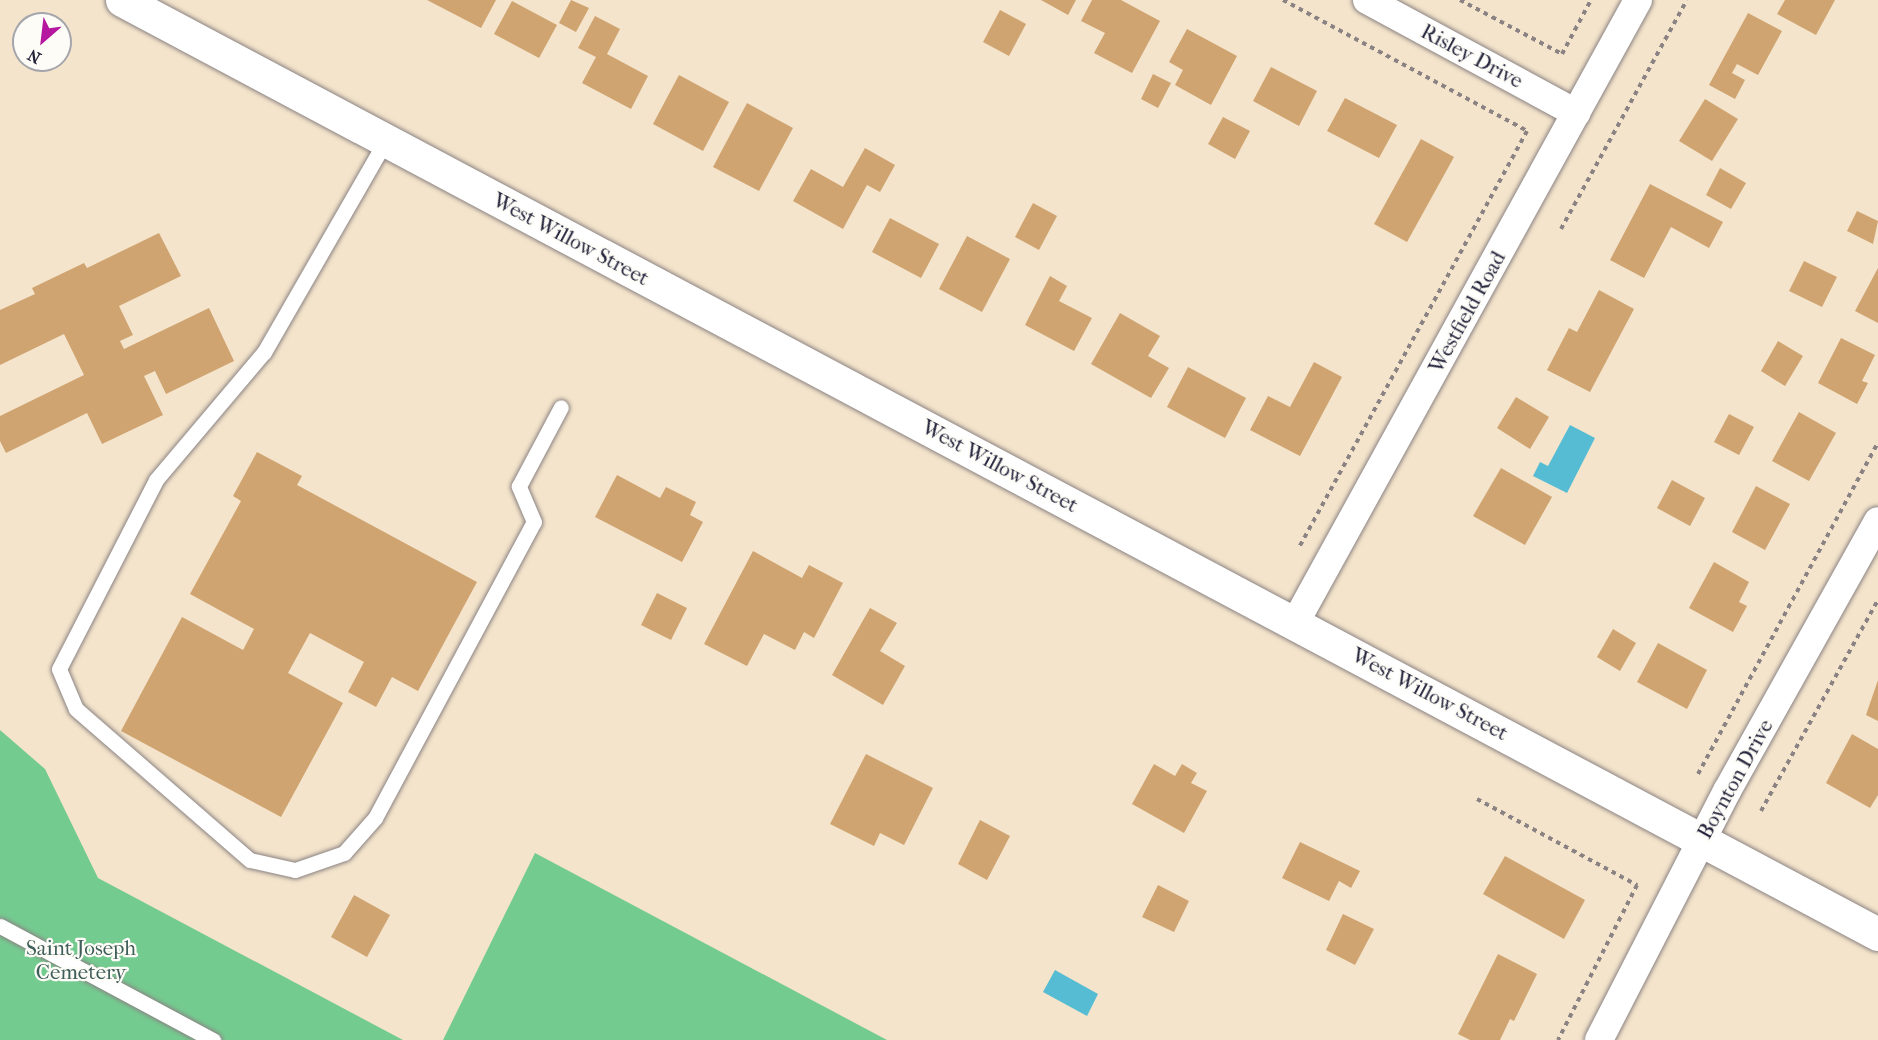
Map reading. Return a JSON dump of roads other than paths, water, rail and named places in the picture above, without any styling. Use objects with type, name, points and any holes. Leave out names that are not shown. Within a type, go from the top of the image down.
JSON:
[{"type":"street","name":"West Willow Street","points":[[122,0],[1878,934]]},
{"type":"street","name":"Risley Drive","points":[[1367,0],[1576,113]]},
{"type":"street","name":"Westfield Road","points":[[1295,623],[1638,0]]},
{"type":"street","name":"Boynton Drive","points":[[1599,1040],[1701,840],[1878,521]]},
{"type":"lane","points":[[386,140],[264,352],[156,480],[59,669],[75,709],[250,860],[295,870],[344,853],[375,818],[534,522],[519,486],[561,406]]},
{"type":"lane","points":[[0,926],[213,1040]]},
{"type":"water","points":[[1570,425],[1595,438],[1567,493],[1533,476],[1540,462],[1548,466]]},
{"type":"water","points":[[1055,970],[1098,994],[1087,1016],[1043,992]]},
{"type":"park label","name":"Saint Joseph Cemetery","points":[[81,960]]}]
